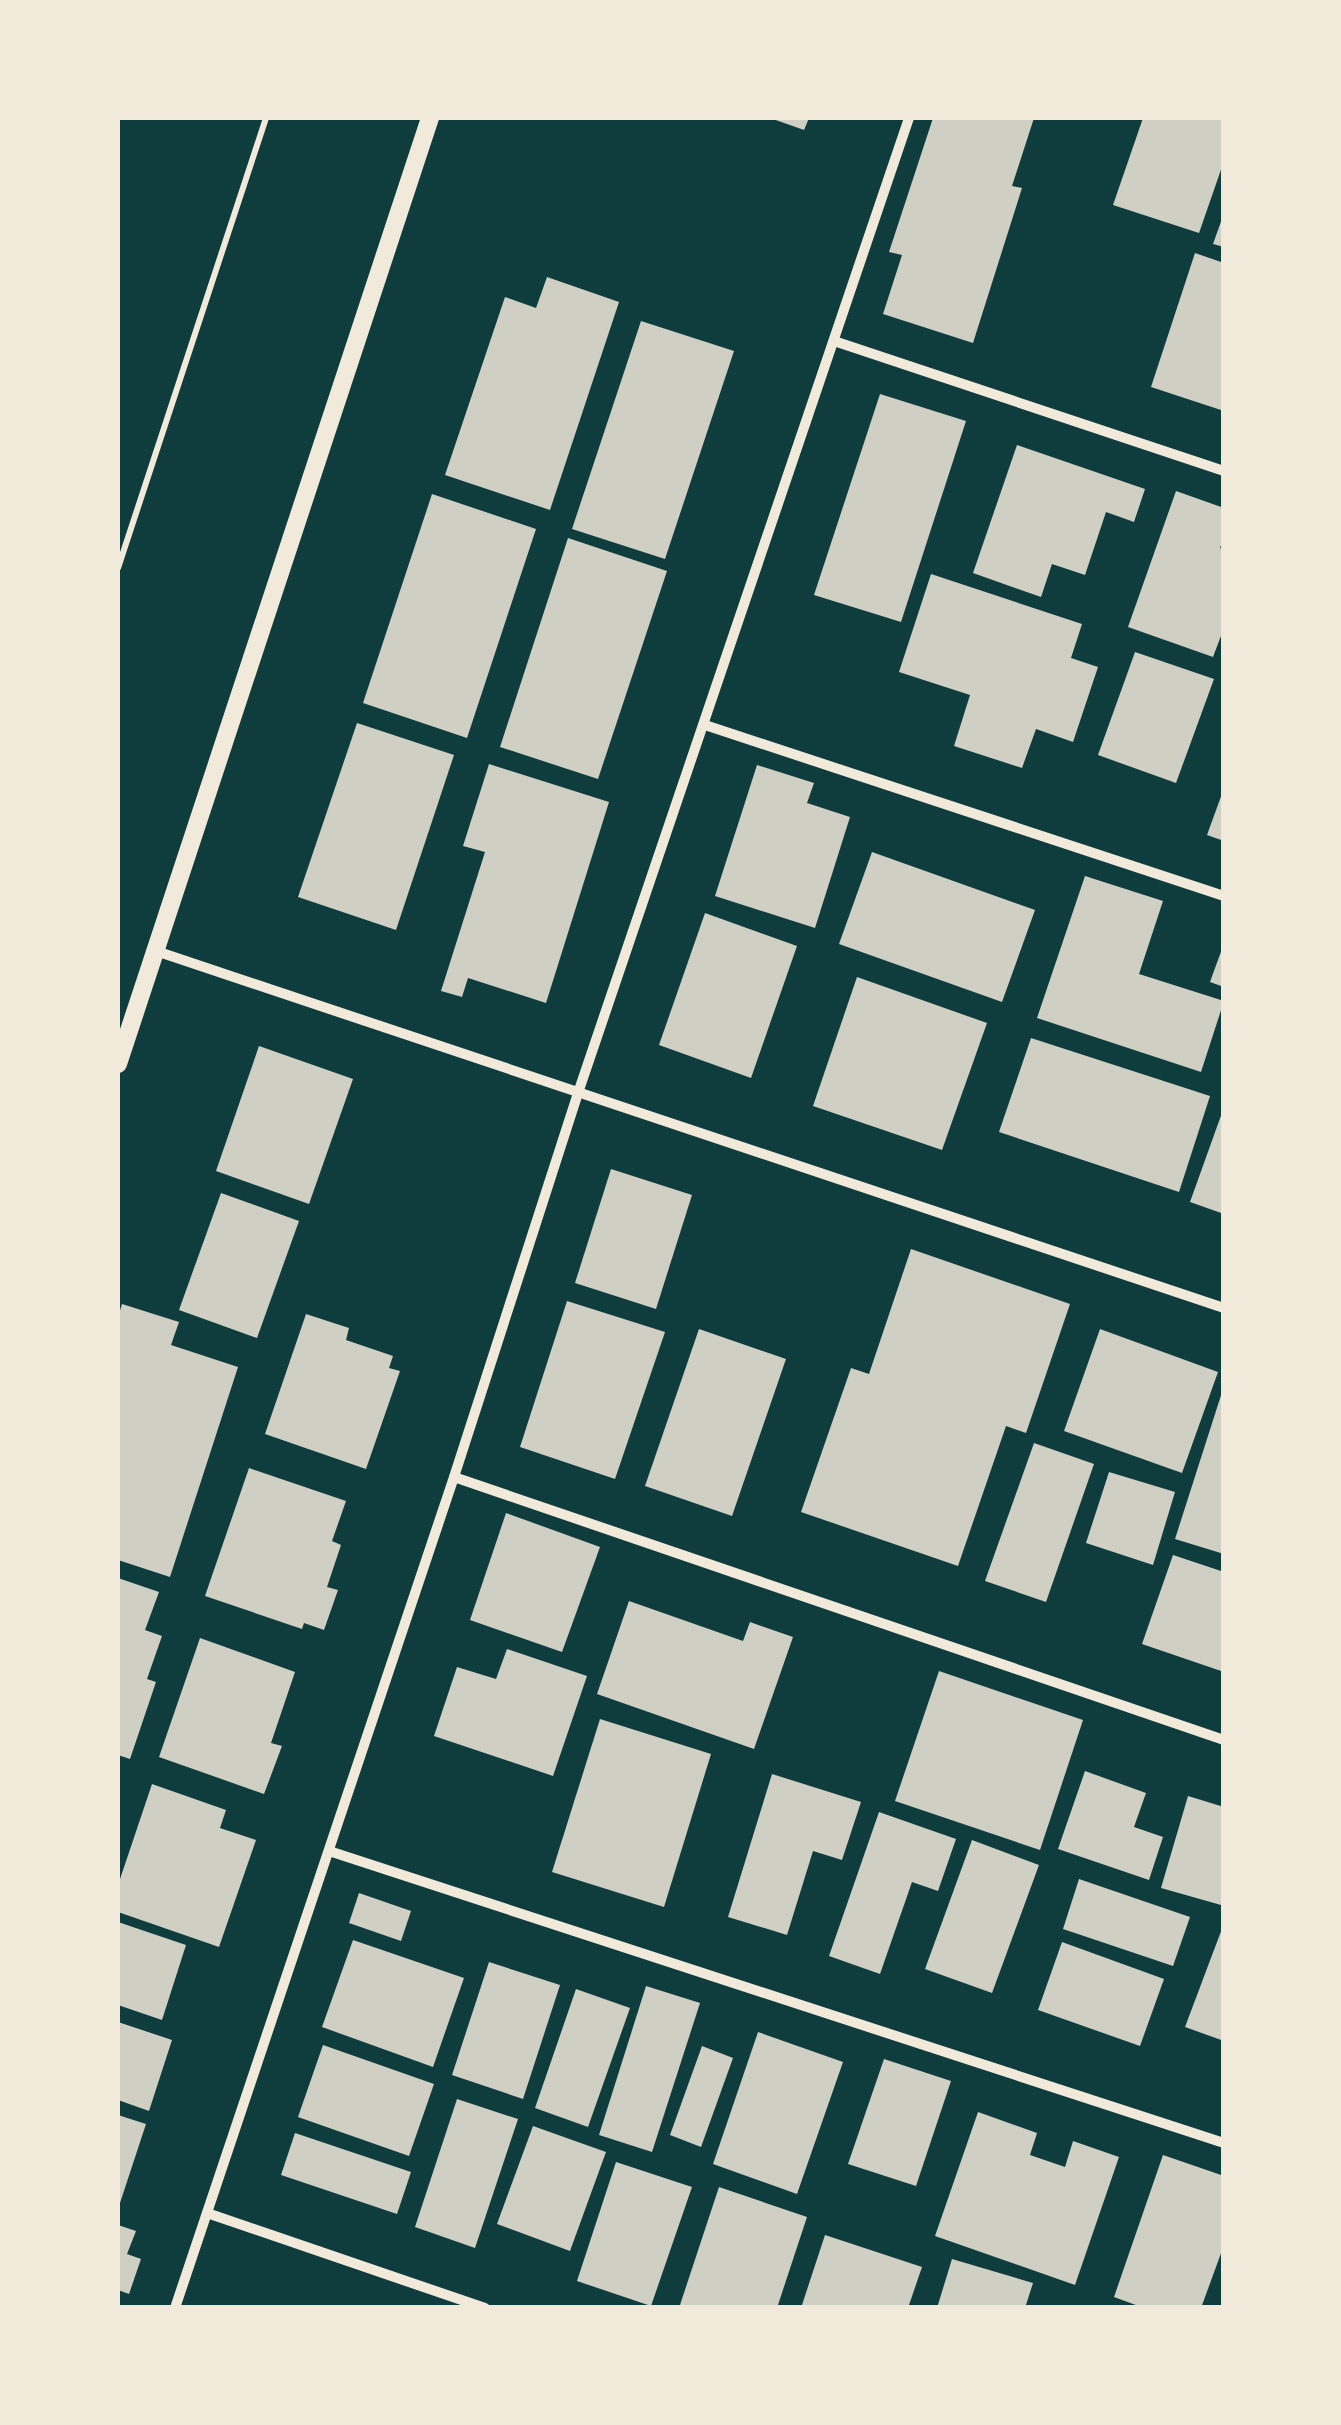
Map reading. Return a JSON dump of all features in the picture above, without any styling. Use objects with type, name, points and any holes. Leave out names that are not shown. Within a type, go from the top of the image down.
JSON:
[{"type":"street","points":[[118,1064],[430,118]]},
{"type":"street","points":[[176,2308],[579,1090],[909,118]]},
{"type":"street","points":[[834,341],[1224,472]]},
{"type":"street","points":[[705,724],[1224,896]]},
{"type":"street","points":[[153,950],[1224,1308]]},
{"type":"street","points":[[454,1477],[1224,1740]]},
{"type":"street","points":[[329,1851],[1224,2144]]},
{"type":"street","points":[[207,2214],[485,2308]]},
{"type":"path","points":[[118,568],[266,118]]},
{"type":"building","points":[[770,118],[809,118],[804,130]]},
{"type":"building","points":[[933,118],[1034,118],[1012,186],[1022,188],[973,343],[883,314],[902,255],[889,252]]},
{"type":"building","points":[[1143,118],[1224,118],[1224,161],[1199,233],[1113,205]]},
{"type":"building","points":[[1224,216],[1224,247],[1213,244]]},
{"type":"building","points":[[1195,253],[1224,263],[1224,411],[1151,387]]},
{"type":"building","points":[[547,277],[619,302],[550,510],[445,475],[505,297],[536,308]]},
{"type":"building","points":[[641,321],[734,351],[665,559],[572,529]]},
{"type":"building","points":[[880,394],[966,421],[901,622],[814,595]]},
{"type":"building","points":[[1017,445],[1145,489],[1134,522],[1106,512],[1085,575],[1052,564],[1041,597],[973,573]]},
{"type":"building","points":[[1176,491],[1224,508],[1220,548],[1224,549],[1224,628],[1213,657],[1128,627]]},
{"type":"building","points":[[432,494],[536,529],[467,738],[363,703]]},
{"type":"building","points":[[568,538],[667,571],[598,779],[500,747]]},
{"type":"building","points":[[931,574],[1082,624],[1071,658],[1098,667],[1073,742],[1036,729],[1022,768],[954,746],[970,695],[899,672]]},
{"type":"building","points":[[1135,652],[1214,679],[1176,783],[1098,755]]},
{"type":"building","points":[[357,723],[454,755],[396,930],[298,897]]},
{"type":"building","points":[[489,764],[609,802],[546,1003],[468,978],[462,997],[441,991],[485,852],[463,846]]},
{"type":"building","points":[[757,765],[814,783],[807,803],[850,817],[815,928],[715,896]]},
{"type":"building","points":[[1224,791],[1224,841],[1207,835]]},
{"type":"building","points":[[872,852],[1035,910],[1002,1002],[839,944]]},
{"type":"building","points":[[1085,876],[1163,901],[1139,974],[1224,1001],[1201,1072],[1037,1018]]},
{"type":"building","points":[[705,913],[797,946],[751,1078],[659,1045]]},
{"type":"building","points":[[1224,946],[1224,987],[1210,982]]},
{"type":"building","points":[[857,977],[987,1023],[942,1150],[813,1106]]},
{"type":"building","points":[[1031,1038],[1210,1096],[1179,1192],[999,1132]]},
{"type":"building","points":[[259,1046],[353,1079],[309,1204],[216,1171]]},
{"type":"building","points":[[1224,1110],[1224,1214],[1190,1202]]},
{"type":"building","points":[[611,1169],[692,1195],[656,1309],[575,1283]]},
{"type":"building","points":[[221,1193],[299,1221],[257,1338],[179,1310]]},
{"type":"building","points":[[911,1249],[1070,1304],[1026,1433],[1006,1426],[958,1566],[801,1512],[851,1368],[869,1374]]},
{"type":"building","points":[[567,1301],[665,1332],[615,1479],[520,1447]]},
{"type":"building","points":[[122,1304],[179,1322],[171,1345],[238,1367],[170,1577],[118,1560],[118,1317]]},
{"type":"building","points":[[306,1314],[349,1328],[346,1340],[393,1356],[389,1368],[400,1371],[366,1469],[265,1434]]},
{"type":"building","points":[[699,1329],[786,1359],[732,1516],[645,1486]]},
{"type":"building","points":[[1100,1329],[1218,1372],[1182,1473],[1064,1431]]},
{"type":"building","points":[[1224,1389],[1224,1554],[1175,1539]]},
{"type":"building","points":[[1034,1443],[1094,1464],[1046,1602],[985,1581]]},
{"type":"building","points":[[249,1468],[346,1501],[332,1541],[341,1545],[327,1587],[338,1590],[324,1630],[304,1623],[302,1629],[205,1596]]},
{"type":"building","points":[[1109,1472],[1175,1492],[1153,1565],[1086,1543]]},
{"type":"building","points":[[506,1513],[600,1547],[562,1652],[470,1620]]},
{"type":"building","points":[[1173,1555],[1224,1572],[1224,1672],[1142,1644]]},
{"type":"building","points":[[118,1578],[159,1592],[145,1630],[162,1636],[147,1679],[156,1682],[130,1759],[118,1755]]},
{"type":"building","points":[[629,1601],[743,1641],[750,1622],[793,1637],[754,1749],[597,1694]]},
{"type":"building","points":[[200,1638],[295,1672],[271,1743],[282,1746],[264,1794],[159,1757]]},
{"type":"building","points":[[507,1649],[587,1676],[553,1776],[434,1736],[457,1667],[496,1679]]},
{"type":"building","points":[[939,1671],[1083,1720],[1040,1850],[895,1801]]},
{"type":"building","points":[[600,1719],[711,1754],[664,1907],[552,1872]]},
{"type":"building","points":[[1085,1771],[1146,1793],[1134,1827],[1163,1837],[1149,1880],[1058,1849]]},
{"type":"building","points":[[772,1774],[861,1802],[842,1860],[813,1851],[787,1935],[728,1917]]},
{"type":"building","points":[[152,1784],[226,1810],[220,1828],[256,1840],[219,1947],[118,1912],[118,1885]]},
{"type":"building","points":[[1188,1796],[1224,1807],[1221,1905],[1161,1888]]},
{"type":"building","points":[[879,1812],[956,1839],[938,1891],[912,1882],[880,1974],[829,1956]]},
{"type":"building","points":[[972,1840],[1039,1865],[992,1993],[925,1969]]},
{"type":"building","points":[[1079,1879],[1190,1917],[1173,1966],[1063,1929]]},
{"type":"building","points":[[359,1893],[411,1911],[401,1941],[349,1923]]},
{"type":"building","points":[[118,1922],[186,1945],[162,2020],[118,2005]]},
{"type":"building","points":[[1224,1926],[1224,2041],[1185,2027]]},
{"type":"building","points":[[353,1940],[464,1978],[433,2067],[322,2027]]},
{"type":"building","points":[[1062,1942],[1164,1979],[1140,2046],[1038,2010]]},
{"type":"building","points":[[489,1962],[560,1985],[523,2099],[452,2075]]},
{"type":"building","points":[[646,1986],[700,2003],[652,2152],[599,2135]]},
{"type":"building","points":[[576,1989],[630,2008],[588,2127],[535,2108]]},
{"type":"building","points":[[118,2022],[172,2040],[149,2111],[118,2100]]},
{"type":"building","points":[[758,2032],[843,2062],[797,2194],[713,2164]]},
{"type":"building","points":[[323,2045],[434,2084],[409,2156],[298,2117]]},
{"type":"building","points":[[702,2046],[733,2058],[701,2147],[670,2135]]},
{"type":"building","points":[[884,2059],[951,2081],[916,2186],[848,2164]]},
{"type":"building","points":[[457,2099],[518,2119],[475,2248],[415,2227]]},
{"type":"building","points":[[978,2112],[1037,2133],[1030,2155],[1065,2167],[1073,2141],[1119,2157],[1075,2285],[935,2236]]},
{"type":"building","points":[[118,2115],[146,2124],[118,2209]]},
{"type":"building","points":[[533,2126],[606,2152],[570,2251],[497,2224]]},
{"type":"building","points":[[295,2133],[411,2172],[397,2214],[281,2175]]},
{"type":"building","points":[[1163,2155],[1224,2176],[1224,2245],[1201,2308],[1144,2308],[1114,2297]]},
{"type":"building","points":[[616,2162],[692,2187],[651,2306],[577,2281]]},
{"type":"building","points":[[719,2187],[807,2217],[777,2308],[679,2308]]},
{"type":"building","points":[[118,2225],[136,2231],[127,2254],[141,2259],[129,2294],[118,2290]]},
{"type":"building","points":[[825,2235],[922,2267],[908,2308],[801,2308]]},
{"type":"building","points":[[952,2259],[1033,2283],[1025,2308],[937,2308]]}]
